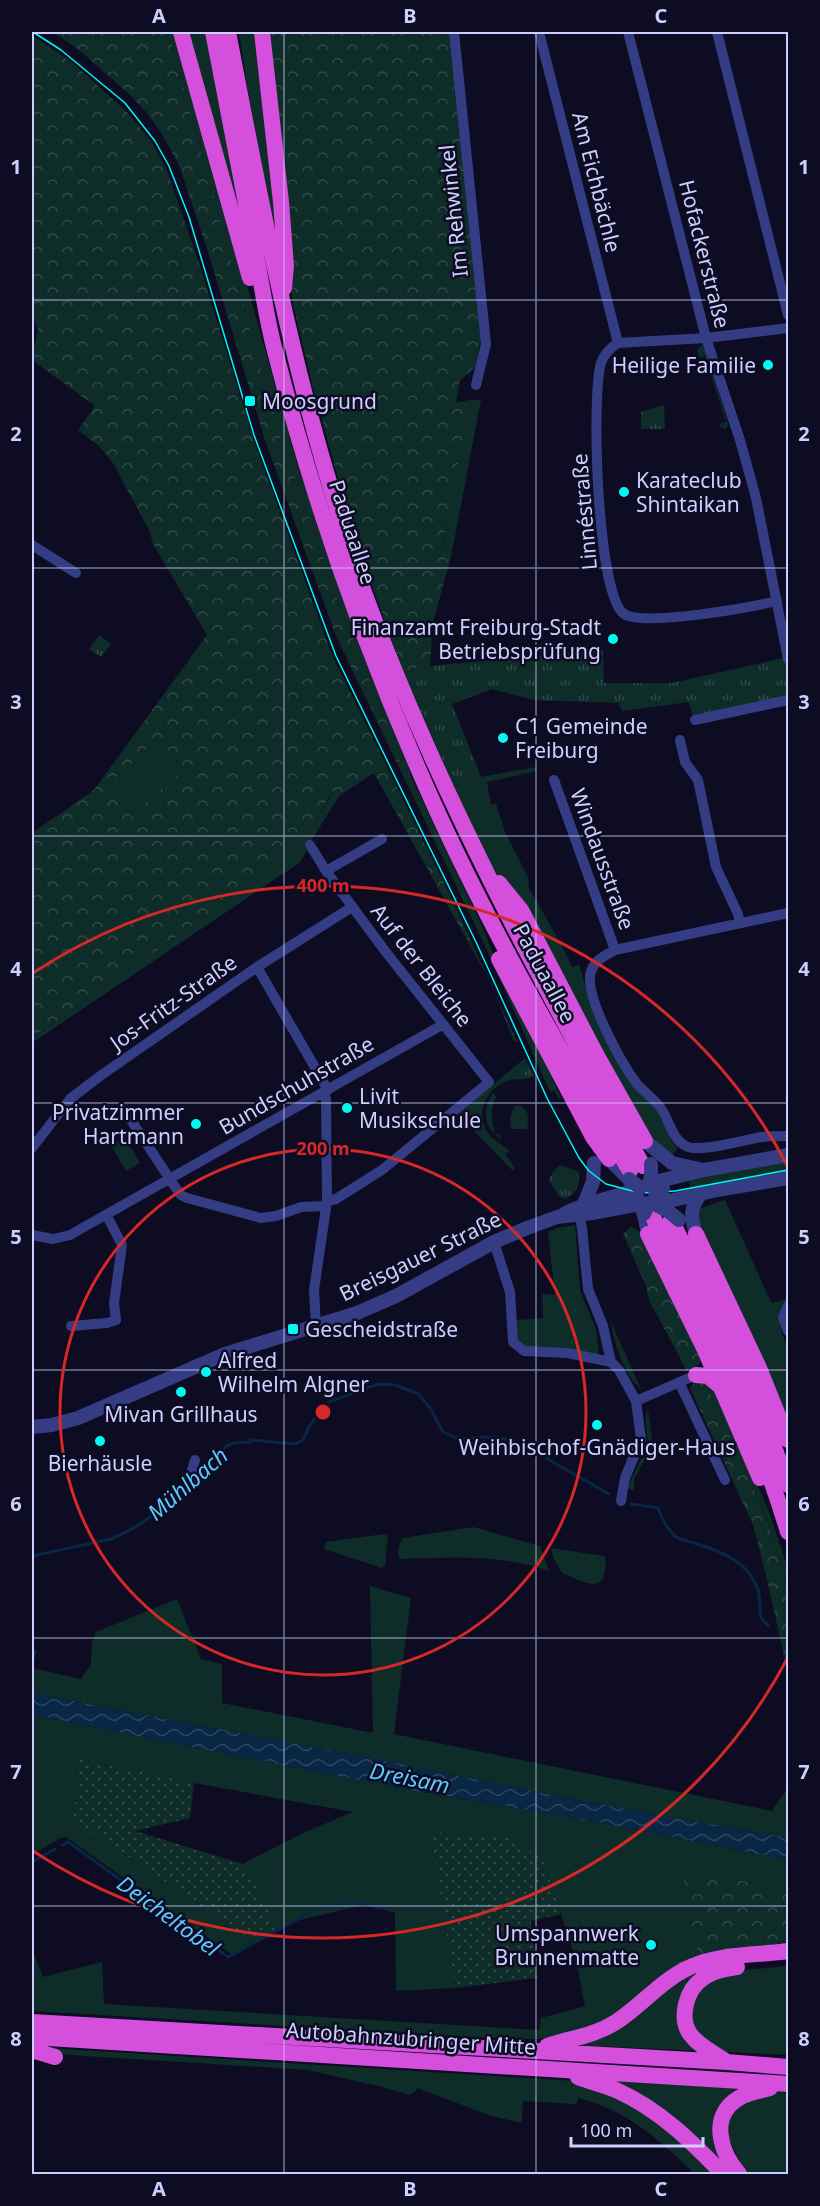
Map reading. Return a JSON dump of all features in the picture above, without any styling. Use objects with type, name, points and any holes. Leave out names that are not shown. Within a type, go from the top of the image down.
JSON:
[{"type":"highway","points":[[181,32],[257,302],[274,350]]},
{"type":"highway","points":[[262,32],[285,256],[282,306]]},
{"type":"highway","name":"Paduaallee","points":[[221,33],[274,350],[328,532],[376,667],[421,776],[475,890],[639,1193]]},
{"type":"highway","name":"Paduaallee","points":[[221,33],[282,306],[322,461],[360,582],[416,725],[475,851],[555,1007],[639,1193],[725,1366],[757,1440],[789,1532]]},
{"type":"highway","points":[[475,851],[521,910],[645,1142]]},
{"type":"highway","points":[[475,890],[491,940],[505,970],[593,1137],[639,1193],[761,1480],[782,1511]]},
{"type":"highway","points":[[675,1220],[750,1386],[789,1485]]},
{"type":"highway","points":[[696,1234],[745,1338],[789,1440]]},
{"type":"highway","points":[[705,1350],[704,1362],[696,1375],[708,1376],[721,1387]]},
{"type":"highway","points":[[536,2050],[603,2030],[632,2011],[663,1983],[697,1964],[733,1957],[789,1951]]},
{"type":"highway","points":[[727,2062],[703,2047],[687,2028],[685,2011],[690,1994],[700,1979],[716,1971],[789,1961]]},
{"type":"highway","name":"Autobahnzubringer Mitte","points":[[32,2022],[727,2062],[788,2078]]},
{"type":"highway","name":"Autobahnzubringer Mitte","points":[[32,2037],[555,2070],[788,2078]]},
{"type":"highway","points":[[32,2050],[55,2057]]},
{"type":"highway","points":[[555,2070],[617,2091],[657,2113],[680,2132],[723,2175]]},
{"type":"highway","points":[[740,2175],[720,2141],[719,2130],[722,2118],[728,2108],[740,2097],[788,2078]]},
{"type":"street","name":"Im Rehwinkel","points":[[454,32],[486,344],[476,385]]},
{"type":"street","name":"Am Eichbächle","points":[[538,32],[618,343]]},
{"type":"street","name":"Hofackerstraße","points":[[628,32],[706,338],[750,475],[782,608],[789,659]]},
{"type":"street","points":[[717,32],[789,315]]},
{"type":"street","points":[[618,343],[706,338],[789,328]]},
{"type":"street","name":"Linnéstraße","points":[[618,343],[610,348],[601,363],[596,466],[605,552],[616,605],[626,615],[639,618],[782,608]]},
{"type":"street","points":[[32,545],[76,573]]},
{"type":"street","points":[[695,720],[789,700]]},
{"type":"street","points":[[680,740],[685,762],[698,780],[716,867],[740,923]]},
{"type":"street","name":"Windausstraße","points":[[554,780],[615,950]]},
{"type":"street","points":[[326,872],[382,839]]},
{"type":"street","name":"Auf der Bleiche","points":[[310,845],[326,872],[352,907],[489,1082],[382,1170],[326,1204]]},
{"type":"street","name":"Jos-Fritz-Straße","points":[[32,1148],[70,1099],[101,1075],[257,967],[352,907]]},
{"type":"street","points":[[789,913],[615,950],[604,956],[591,971],[590,984],[596,1009],[628,1071],[661,1108],[679,1141],[695,1149],[763,1137],[789,1136]]},
{"type":"street","points":[[257,967],[325,1092],[326,1204],[314,1290],[316,1326]]},
{"type":"street","name":"Bundschuhstraße","points":[[32,1234],[53,1239],[70,1235],[171,1180],[442,1024]]},
{"type":"street","points":[[129,1117],[181,1195],[261,1218],[276,1216],[301,1207],[326,1204]]},
{"type":"street","points":[[645,1142],[672,1163],[704,1170]]},
{"type":"street","points":[[639,1193],[645,1142]]},
{"type":"street","points":[[639,1193],[687,1174],[789,1155]]},
{"type":"street","name":"Breisgauer Straße","points":[[32,1427],[52,1425],[78,1418],[225,1354],[352,1315],[396,1296],[494,1242],[580,1209],[639,1193],[701,1194],[789,1179]]},
{"type":"street","points":[[621,1501],[625,1478],[641,1439],[636,1401],[619,1370],[611,1362],[603,1326],[588,1289],[580,1209],[593,1182],[639,1193],[668,1211],[675,1220],[696,1234]]},
{"type":"street","points":[[696,1234],[691,1213],[695,1201],[701,1194]]},
{"type":"street","points":[[71,1326],[116,1320],[114,1303],[122,1245],[107,1216]]},
{"type":"street","points":[[494,1242],[510,1292],[513,1342],[518,1348],[524,1351],[560,1352],[611,1362]]},
{"type":"street","points":[[788,1306],[783,1317],[789,1331]]},
{"type":"street","points":[[636,1401],[696,1375]]},
{"type":"street","points":[[679,1382],[725,1480]]},
{"type":"green space","points":[[53,32],[168,32],[284,450],[340,607],[401,759],[397,763],[336,636],[265,440],[210,258],[179,165],[147,113],[129,94],[79,50]]},
{"type":"green space","points":[[168,32],[176,32],[300,474],[413,781],[482,926],[507,989],[545,1061],[561,1098],[559,1099],[554,1090],[550,1092],[487,950],[397,763],[401,759],[340,607],[284,450]]},
{"type":"green space","points":[[186,32],[207,32],[248,245]]},
{"type":"green space","points":[[239,32],[258,32],[279,255],[247,86]]},
{"type":"green space","points":[[267,32],[451,32],[481,339],[475,367],[460,381],[456,403],[470,400],[441,554],[451,557],[433,622],[430,666],[403,671],[358,547],[313,388],[293,304]]},
{"type":"green space","points":[[32,35],[74,64],[128,113],[151,141],[166,168],[200,266],[255,444],[332,655],[488,977],[374,773],[340,795],[333,791],[305,838],[280,864],[32,1038],[32,833],[94,790],[207,635],[153,544],[150,532],[113,463],[99,446],[78,430],[95,406],[32,360],[38,329],[32,317]],"holes":[[[158,739],[184,768],[131,816],[105,788]]]},
{"type":"green space","points":[[702,345],[728,424],[726,429],[720,427],[719,424],[726,422],[705,356],[699,358],[697,350]]},
{"type":"green space","points":[[470,400],[481,400],[451,557],[441,555]]},
{"type":"green space","points":[[664,405],[665,429],[641,429],[641,412]]},
{"type":"green space","points":[[99,635],[111,644],[101,657],[89,649]]},
{"type":"green space","points":[[603,650],[604,683],[672,683],[788,657],[788,698],[693,718],[689,702],[622,711],[619,703],[534,700],[492,689],[452,704],[481,777],[454,786],[403,671],[430,666]]},
{"type":"green space","points":[[158,739],[184,768],[131,816],[105,788]]},
{"type":"green space","points":[[536,767],[537,771],[487,782],[491,805],[496,804],[505,832],[528,877],[529,888],[572,967],[579,964],[590,1003],[657,1110],[672,1142],[678,1148],[671,1156],[658,1148],[484,853],[454,786],[481,777]]},
{"type":"green space","points":[[334,791],[340,795],[305,847],[307,851],[299,863],[32,1043],[32,1038],[280,864],[305,838]]},
{"type":"green space","points":[[494,992],[517,1041],[514,1042]]},
{"type":"green space","points":[[525,1058],[534,1076],[507,1081],[499,1085],[487,1097],[482,1113],[486,1129],[491,1137],[509,1151],[505,1154],[515,1168],[513,1171],[458,1114]]},
{"type":"green space","points":[[493,1093],[497,1096],[492,1110],[493,1124],[495,1134],[499,1134],[502,1140],[496,1136],[491,1130],[486,1119],[487,1106]]},
{"type":"green space","points":[[519,1105],[527,1112],[527,1129],[511,1129],[510,1117],[514,1107]]},
{"type":"green space","points":[[125,1137],[140,1163],[126,1171],[111,1145]]},
{"type":"green space","points":[[788,1159],[788,1173],[691,1190],[688,1179]]},
{"type":"green space","points":[[560,1165],[579,1172],[577,1189],[564,1199],[559,1196],[549,1180],[554,1170]]},
{"type":"green space","points":[[725,1200],[770,1300],[773,1303],[788,1298],[781,1331],[788,1348],[788,1422],[696,1214],[698,1209]]},
{"type":"green space","points":[[575,1225],[580,1290],[596,1329],[599,1356],[553,1347],[525,1348],[517,1336],[517,1320],[543,1318],[542,1294],[555,1295],[548,1232]]},
{"type":"green space","points":[[631,1227],[640,1232],[701,1356],[700,1363],[692,1371],[687,1371],[649,1300],[646,1286],[623,1234]]},
{"type":"green space","points":[[611,1322],[641,1389],[630,1376],[621,1358]]},
{"type":"green space","points":[[696,1381],[705,1381],[767,1518],[788,1591],[788,1674],[753,1525],[690,1388]]},
{"type":"green space","points":[[705,1381],[714,1385],[769,1512],[788,1569],[788,1591],[767,1517]]},
{"type":"green space","points":[[648,1409],[653,1445],[634,1479],[634,1491],[628,1488],[646,1447]]},
{"type":"green space","points":[[473,1527],[540,1546],[549,1571],[494,1559],[457,1557],[401,1559],[398,1555],[403,1538]]},
{"type":"green space","points":[[384,1534],[388,1536],[385,1565],[382,1568],[324,1549],[326,1542]]},
{"type":"green space","points":[[551,1548],[604,1556],[606,1567],[601,1581],[586,1583],[562,1573]]},
{"type":"green space","points":[[370,1586],[411,1598],[394,1734],[772,1811],[788,1787],[788,1838],[566,1798],[32,1693],[32,1668],[81,1679],[91,1664],[92,1642],[96,1632],[177,1599],[201,1659],[222,1664],[222,1703],[373,1733]]},
{"type":"green space","points":[[32,1650],[37,1650],[32,1668]]},
{"type":"green space","points":[[32,1715],[408,1790],[608,1824],[788,1860],[788,1889],[687,1871],[697,1950],[667,1968],[658,1976],[659,1980],[622,2012],[563,2037],[534,2039],[470,2037],[32,2011],[32,1949],[43,1977],[102,1962],[104,2004],[539,2030],[541,2018],[585,2006],[576,1960],[544,1862],[431,1832],[455,1988],[396,1991],[395,1913],[368,1904],[291,1922],[279,1930],[244,1863],[305,1832],[353,1812],[194,1783],[81,1759],[76,1764],[78,1793],[70,1817],[255,1943],[234,1956],[66,1837],[60,1838],[32,1855]]},
{"type":"green space","points":[[81,1759],[194,1783],[190,1818],[135,1831],[246,1865],[279,1930],[255,1943],[70,1817],[78,1793],[76,1764]]},
{"type":"green space","points":[[431,1832],[517,1839],[544,1862],[561,1914],[531,1921],[537,1978],[455,1988]]},
{"type":"green space","points":[[687,1871],[788,1889],[788,1942],[701,1956],[659,1980],[658,1976],[677,1959],[697,1950],[682,1886]]},
{"type":"green space","points":[[724,1965],[684,1996],[702,2051],[574,2045],[672,1981]]},
{"type":"green space","points":[[788,1966],[788,2055],[726,2052],[710,2046],[690,2023],[693,1994],[725,1972]]},
{"type":"green space","points":[[32,2047],[575,2081],[641,2107],[716,2174],[695,2174],[642,2128],[613,2110],[578,2098],[575,2104],[523,2101],[522,2123],[488,2115],[418,2088],[410,2095],[308,2070],[53,2054]]},
{"type":"green space","points":[[606,2079],[742,2089],[723,2108],[736,2174]]},
{"type":"green space","points":[[774,2092],[788,2093],[788,2174],[745,2174],[724,2128],[737,2102]]},
{"type":"water","name":"Dreisam","points":[[32,1693],[566,1798],[788,1838],[788,1860],[608,1824],[408,1790],[32,1715]]},
{"type":"waterway","name":"Mühlbach","points":[[196,1474],[228,1445],[234,1443],[251,1440],[295,1444],[303,1440],[309,1427],[329,1402],[381,1384],[395,1385],[419,1394],[430,1408],[443,1432],[465,1439],[481,1437],[505,1439],[537,1449],[551,1461],[609,1494]]},
{"type":"waterway","name":"Mühlbach","points":[[32,1556],[111,1539],[123,1534],[155,1514],[192,1479]]},
{"type":"waterway","name":"Mühlbach","points":[[631,1504],[658,1508],[667,1526],[677,1538],[717,1551],[742,1566],[758,1590],[761,1618],[768,1626]]},
{"type":"waterway","name":"Deicheltobel","points":[[63,1845],[68,1842],[228,1957],[322,1906],[365,1903],[380,1908]]},
{"type":"waterway","name":"Deicheltobel","points":[[32,1862],[55,1849]]},
{"type":"tram line","points":[[33,32],[61,50],[125,103],[155,141],[169,166],[189,217],[254,435],[336,656],[476,942],[547,1098],[579,1158],[589,1171],[606,1184],[640,1193],[675,1191],[788,1170]]},
{"type":"place","name":"Heilige Familie","points":[[768,365]]},
{"type":"place","name":"Moosgrund","points":[[250,401]]},
{"type":"place","name":"Karateclub Shintaikan","points":[[624,492]]},
{"type":"place","name":"Finanzamt Freiburg-Stadt Betriebsprüfung","points":[[613,639]]},
{"type":"place","name":"C1 Gemeinde Freiburg","points":[[503,738]]},
{"type":"place","name":"Livit Musikschule","points":[[347,1108]]},
{"type":"place","name":"Privatzimmer Hartmann","points":[[196,1124]]},
{"type":"place","name":"Gescheidstraße","points":[[293,1329]]},
{"type":"place","name":"Alfred Wilhelm Algner","points":[[206,1372]]},
{"type":"place","name":"Mivan Grillhaus","points":[[181,1392]]},
{"type":"place","name":"Weihbischof-Gnädiger-Haus","points":[[597,1425]]},
{"type":"place","name":"Bierhäusle","points":[[100,1441]]},
{"type":"place","name":"Umspannwerk Brunnenmatte","points":[[651,1945]]}]
